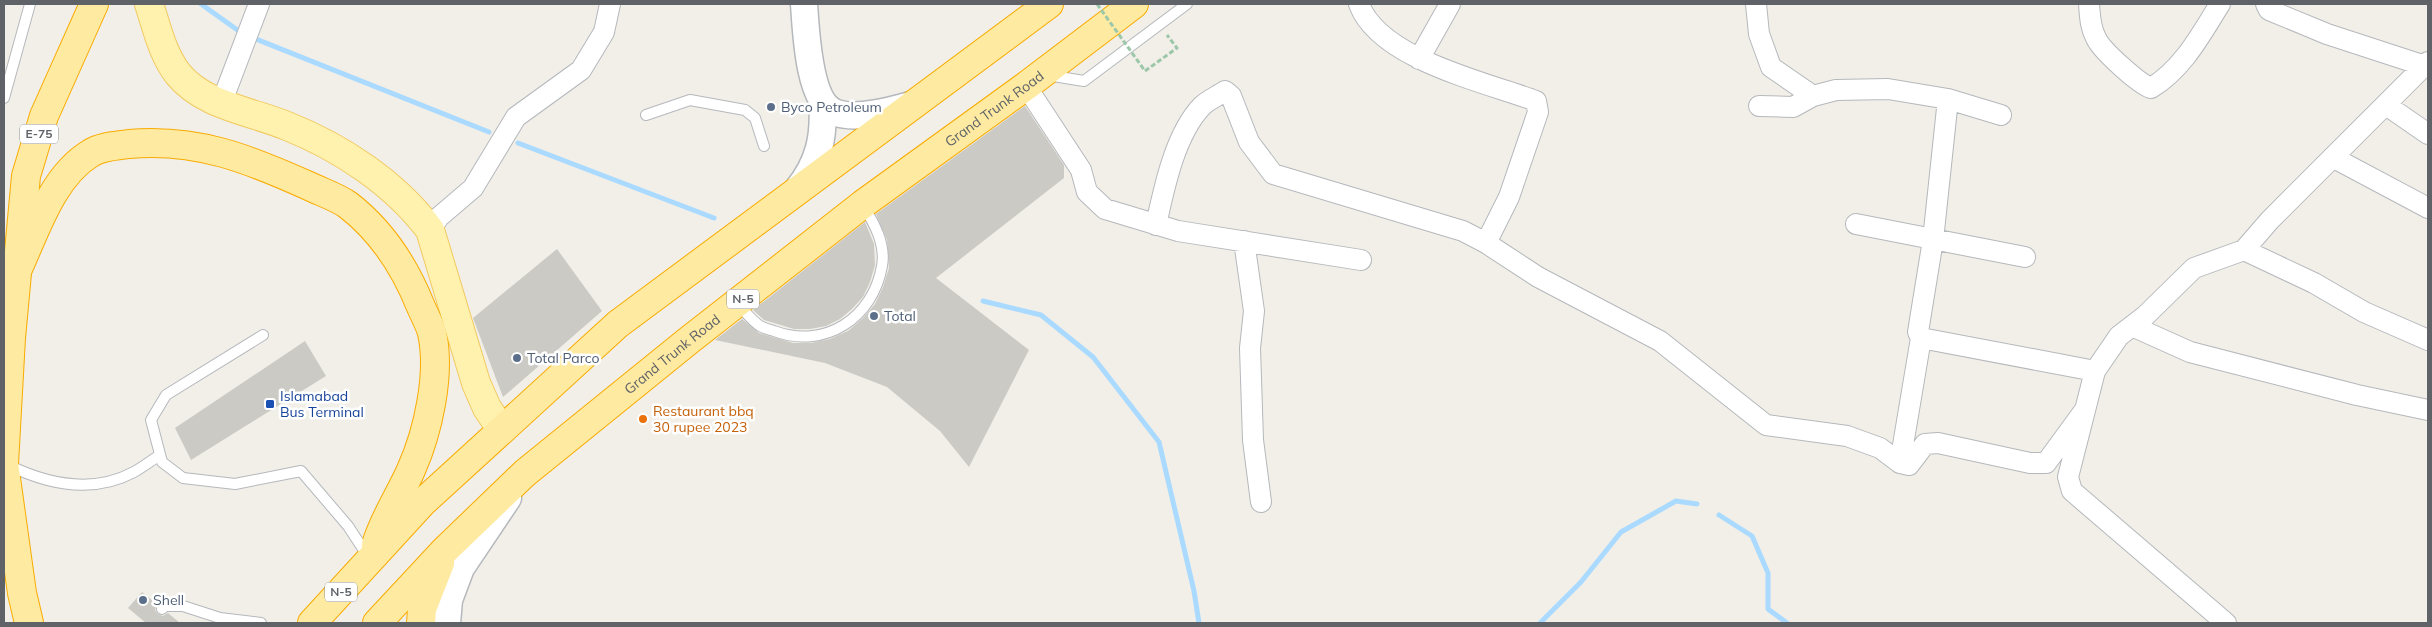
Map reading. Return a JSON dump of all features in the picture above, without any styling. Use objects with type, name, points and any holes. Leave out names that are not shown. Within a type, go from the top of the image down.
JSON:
[{"type":"highway","name":"E-75","points":[[29,623],[22,593],[4,464],[16,273],[26,176],[44,116],[94,4]]},
{"type":"highway","name":"N-5","points":[[312,623],[371,561],[422,503],[618,324],[1049,4]]},
{"type":"highway","name":"Grand Trunk Road","points":[[377,623],[445,550],[525,473],[688,341],[863,204],[1034,80],[1134,4]]},
{"type":"highway","points":[[16,273],[47,206],[59,185],[76,164],[92,152],[110,146],[158,142],[200,146],[253,161],[347,204],[375,230],[398,257],[432,333],[434,371],[425,435],[412,468],[383,520],[371,561]]},
{"type":"highway","points":[[421,623],[422,609],[445,550]]},
{"type":"main road","points":[[149,4],[163,48],[178,74],[194,89],[221,104],[286,126],[327,144],[357,163],[400,197],[430,230],[476,383],[487,408],[502,430]]},
{"type":"street","points":[[430,230],[439,217],[473,188],[516,117],[580,70],[604,32],[610,4]]},
{"type":"street","points":[[793,194],[809,176],[822,143],[822,101],[816,85],[809,50],[804,4]]},
{"type":"street","points":[[1359,4],[1364,15],[1384,38],[1419,59],[1536,101],[1538,106],[1509,197],[1486,243]]},
{"type":"street","points":[[1419,59],[1450,4]]},
{"type":"street","points":[[1756,4],[1759,34],[1771,67],[1813,96]]},
{"type":"street","points":[[2089,4],[2090,23],[2097,41],[2138,82],[2151,88],[2161,82],[2193,47],[2220,4]]},
{"type":"street","points":[[2226,623],[2072,491],[2068,477],[2095,370],[2119,336],[2194,268],[2244,250],[2270,220],[2426,64],[2327,34],[2269,10],[2266,4]]},
{"type":"street","points":[[221,104],[246,43],[256,11]]},
{"type":"street","points":[[1034,80],[1081,170],[1087,192],[1105,209],[1178,231],[1360,260]]},
{"type":"street","points":[[1759,106],[1793,107],[1813,96],[1836,90],[1888,89],[1948,99],[2001,116]]},
{"type":"street","points":[[1156,225],[1164,191],[1184,132],[1203,106],[1225,91],[1231,96],[1249,142],[1273,174],[1463,231],[1486,243],[1538,277],[1660,341],[1766,425],[1847,436],[1880,448],[1900,463],[1909,465],[1925,444],[1938,443],[2030,463],[2046,463],[2084,411]]},
{"type":"street","points":[[1900,463],[1921,338],[1918,332],[1934,240],[1948,99]]},
{"type":"street","points":[[822,101],[835,112],[856,114],[880,113],[919,102]]},
{"type":"street","points":[[2386,105],[2428,134]]},
{"type":"street","points":[[2334,158],[2428,208]]},
{"type":"street","points":[[1856,224],[2026,257]]},
{"type":"street","points":[[1244,241],[1254,311],[1250,348],[1253,440],[1261,502]]},
{"type":"street","points":[[2244,250],[2314,282],[2364,312],[2428,340]]},
{"type":"street","points":[[2132,326],[2190,352],[2357,395],[2428,410]]},
{"type":"street","points":[[1921,338],[2095,370]]},
{"type":"street","points":[[447,623],[449,600],[461,568],[525,473]]},
{"type":"lane","points":[[4,98],[30,4]]},
{"type":"lane","points":[[1034,80],[1084,81],[1187,4]]},
{"type":"lane","points":[[646,115],[690,100],[745,110],[756,118],[764,146]]},
{"type":"lane","points":[[737,304],[760,326],[791,337],[823,335],[852,321],[873,296],[883,265],[879,232],[863,204]]},
{"type":"lane","points":[[263,335],[166,394],[151,420],[162,462],[183,478],[235,484],[301,471],[348,526],[371,561]]},
{"type":"lane","points":[[4,464],[31,476],[57,484],[81,485],[109,481],[134,473],[160,455]]},
{"type":"lane","points":[[162,609],[164,606],[183,606],[220,618],[261,623]]},
{"type":"path","points":[[1097,4],[1145,71],[1177,48]]},
{"type":"building","points":[[1025,106],[1064,165],[1064,178],[936,278],[1029,350],[969,467],[940,431],[887,387],[825,363],[715,340],[742,319],[759,333],[793,343],[811,343],[830,339],[848,331],[875,304],[889,268],[887,240],[876,214]]},
{"type":"building","points":[[865,222],[874,244],[875,265],[863,297],[840,319],[826,326],[794,329],[764,320],[753,310]]},
{"type":"building","name":"Total Parco","points":[[557,249],[602,311],[503,397],[473,318]]},
{"type":"building","points":[[305,341],[326,376],[191,460],[175,428]]},
{"type":"building","name":"Shell","points":[[142,592],[157,604],[155,610],[158,614],[163,616],[168,613],[180,623],[146,623],[128,608]]},
{"type":"waterway","points":[[201,4],[243,34]]},
{"type":"waterway","points":[[251,37],[489,132]]},
{"type":"waterway","points":[[518,143],[714,218]]},
{"type":"waterway","points":[[983,301],[1041,315],[1093,357],[1159,442],[1194,591],[1199,623]]},
{"type":"waterway","points":[[1540,623],[1581,582],[1621,532],[1676,501],[1697,504]]},
{"type":"waterway","points":[[1719,515],[1752,536],[1768,573],[1768,609],[1787,623]]},
{"type":"place","name":"Byco Petroleum","points":[[771,107]]},
{"type":"place","name":"Total","points":[[874,316]]},
{"type":"place","name":"Total Parco","points":[[517,358]]},
{"type":"place","name":"Islamabad Bus Terminal","points":[[270,404]]},
{"type":"place","name":"Restaurant bbq 30 rupee 2023","points":[[643,419]]},
{"type":"place","name":"Shell","points":[[143,600]]}]
